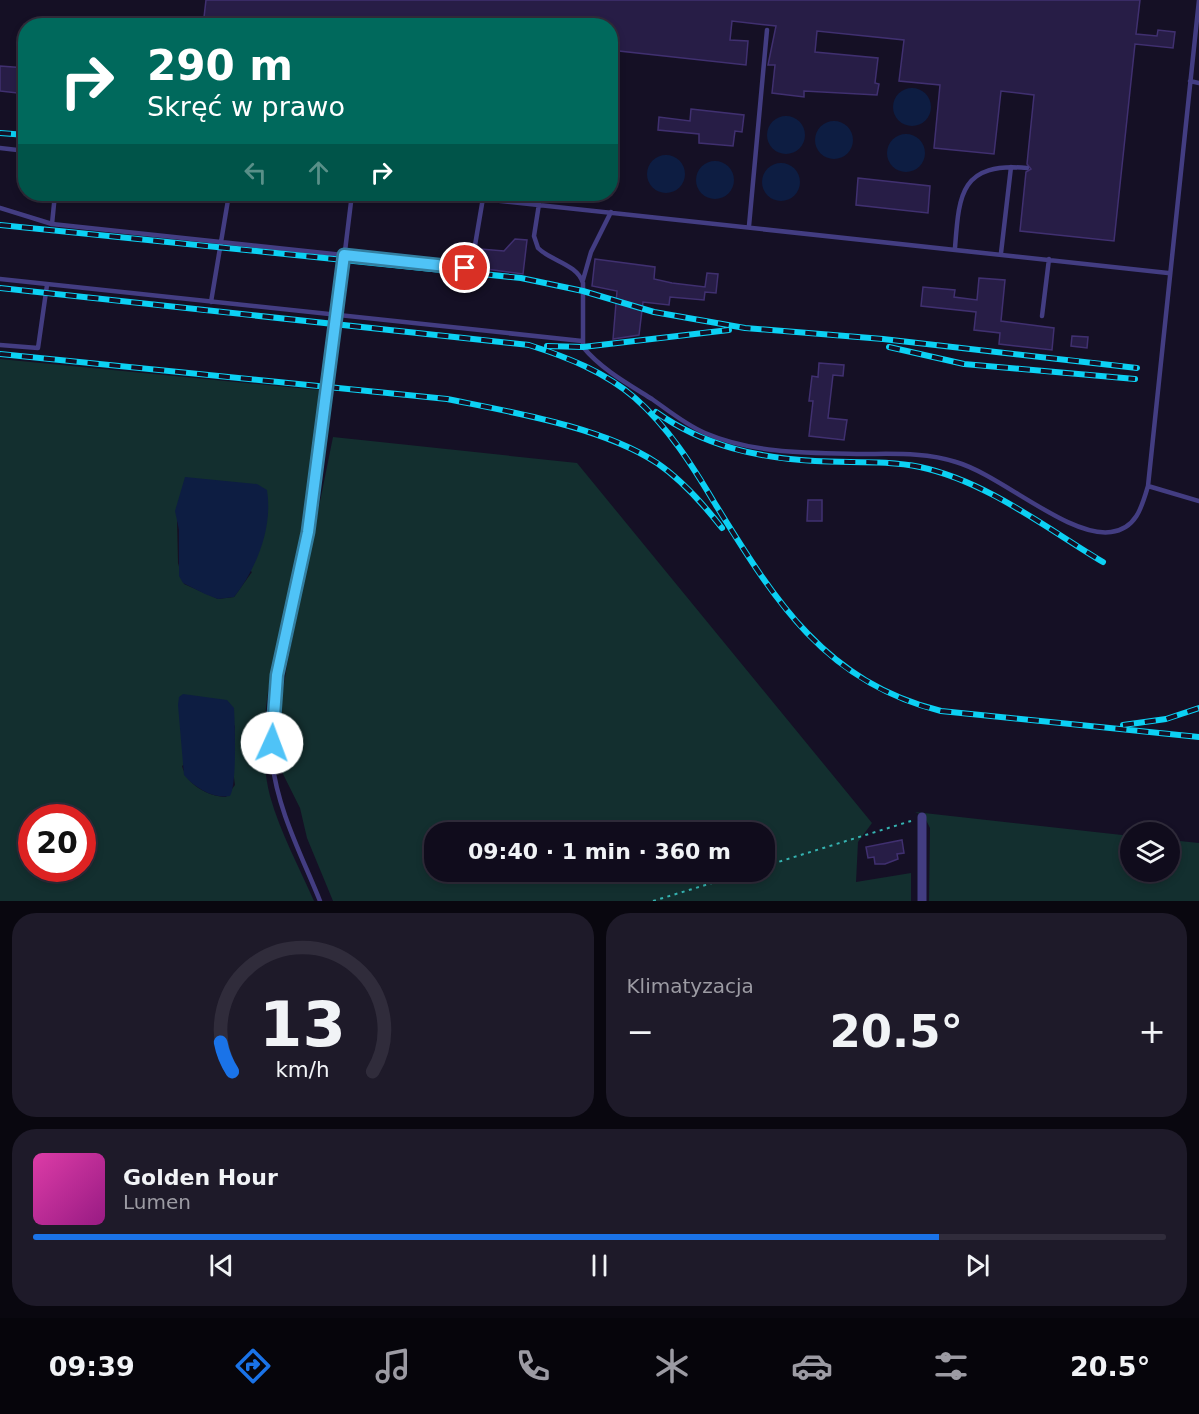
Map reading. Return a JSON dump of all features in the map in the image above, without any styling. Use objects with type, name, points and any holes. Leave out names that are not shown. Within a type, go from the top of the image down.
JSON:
[{"type":"street","points":[[922,818],[922,901]]},
{"type":"lane","points":[[611,212],[591,252],[583,283],[582,341],[587,351],[612,373],[696,428],[745,445],[824,454],[909,454],[956,462],[981,471],[1068,522],[1101,532],[1113,532],[1132,523],[1137,517],[1148,486],[1168,273],[1199,0]]},
{"type":"lane","points":[[749,226],[767,30]]},
{"type":"lane","points":[[1190,81],[1199,83]]},
{"type":"lane","points":[[0,148],[18,150]]},
{"type":"lane","points":[[955,248],[962,193],[978,177],[1011,167],[1027,168]]},
{"type":"lane","points":[[1001,253],[1011,167]]},
{"type":"lane","points":[[52,224],[54,201]]},
{"type":"lane","points":[[211,302],[228,201]]},
{"type":"lane","points":[[320,901],[278,794],[272,743],[277,675],[308,532],[351,201]]},
{"type":"lane","points":[[0,208],[52,224],[470,267],[482,201]]},
{"type":"lane","points":[[511,201],[1168,273]]},
{"type":"lane","points":[[539,204],[534,236],[538,248],[573,269],[583,283]]},
{"type":"lane","points":[[1042,316],[1049,259]]},
{"type":"lane","points":[[0,279],[582,341]]},
{"type":"lane","points":[[0,345],[38,348],[47,285]]},
{"type":"lane","points":[[1148,486],[1199,501]]},
{"type":"path","points":[[775,863],[922,818]]},
{"type":"path","points":[[653,901],[715,882]]},
{"type":"green space","points":[[0,359],[319,390],[307,506],[272,669],[264,734],[265,766],[270,796],[284,836],[314,901],[0,901]],"holes":[[[177,521],[252,572],[234,597],[218,599],[184,584],[178,563]],[[235,725],[233,770],[235,785],[226,797],[205,792],[188,779],[182,766]]]},
{"type":"green space","points":[[333,437],[577,463],[872,823],[858,842],[856,882],[911,873],[911,901],[333,901],[307,838],[300,808],[278,764],[279,716],[287,665]]},
{"type":"green space","points":[[915,812],[1120,835],[1120,882],[1180,882],[1180,841],[1199,843],[1199,901],[929,901],[930,828],[924,816]]},
{"type":"water","points":[[912,88],[919,89],[925,94],[930,100],[930,114],[925,120],[919,125],[912,126],[905,125],[899,120],[894,114],[893,107],[894,100],[899,94],[905,89]]},
{"type":"water","points":[[786,116],[793,117],[799,122],[804,128],[804,142],[799,148],[793,153],[786,154],[779,153],[773,148],[768,142],[767,135],[768,128],[773,122],[779,117]]},
{"type":"water","points":[[834,121],[841,122],[847,127],[852,133],[852,147],[847,153],[841,158],[834,159],[827,158],[821,153],[816,147],[815,140],[816,133],[821,127],[827,122]]},
{"type":"water","points":[[906,134],[913,135],[919,140],[924,146],[924,160],[919,166],[913,171],[906,172],[899,171],[893,166],[888,160],[887,153],[888,146],[893,140],[899,135]]},
{"type":"water","points":[[666,155],[673,156],[679,161],[684,167],[684,181],[679,187],[673,192],[666,193],[659,192],[653,187],[648,181],[647,174],[648,167],[653,161],[659,156]]},
{"type":"water","points":[[715,161],[722,162],[728,167],[733,173],[733,187],[728,193],[722,198],[715,199],[708,198],[702,193],[697,187],[696,180],[697,173],[702,167],[708,162]]},
{"type":"water","points":[[781,163],[788,164],[794,169],[799,175],[799,189],[794,195],[788,200],[781,201],[774,200],[768,195],[763,189],[762,182],[763,175],[768,169],[774,164]]},
{"type":"water","points":[[185,477],[257,484],[267,490],[268,518],[261,546],[250,573],[234,597],[218,599],[183,583],[179,576],[179,530],[175,511]]},
{"type":"water","points":[[183,694],[227,700],[234,708],[235,768],[230,796],[217,796],[205,792],[184,775],[178,705],[179,697]]},
{"type":"building","points":[[206,0],[1140,0],[1136,34],[1157,36],[1158,30],[1175,32],[1173,48],[1135,44],[1114,241],[1020,231],[1026,172],[1031,169],[1027,164],[1034,95],[1001,91],[994,154],[934,148],[940,85],[899,81],[904,40],[817,31],[815,52],[878,58],[875,83],[879,84],[877,95],[804,91],[804,97],[772,93],[775,65],[768,65],[776,26],[732,21],[730,40],[748,41],[746,65],[618,51],[618,18],[204,18]]},
{"type":"building","points":[[0,66],[18,67],[18,93],[0,91]]},
{"type":"building","points":[[691,109],[744,115],[742,132],[735,131],[733,146],[699,143],[699,134],[658,130],[659,117],[690,121]]},
{"type":"building","points":[[858,178],[930,186],[928,213],[856,205]]},
{"type":"building","points":[[515,239],[527,240],[523,274],[479,268],[481,249],[504,251]]},
{"type":"building","points":[[595,259],[655,267],[654,279],[672,283],[705,287],[707,273],[718,274],[716,293],[705,292],[704,300],[670,297],[669,305],[643,302],[639,335],[613,339],[617,291],[592,286]]},
{"type":"building","points":[[979,278],[1005,280],[1001,321],[1054,328],[1052,350],[999,344],[1000,333],[974,330],[976,312],[921,306],[923,287],[955,290],[954,297],[977,300]]},
{"type":"building","points":[[1072,336],[1088,337],[1087,348],[1071,346]]},
{"type":"building","points":[[819,363],[844,365],[843,376],[833,375],[828,418],[847,420],[844,440],[809,436],[813,401],[809,401],[812,376],[818,377]]},
{"type":"building","points":[[808,500],[822,500],[822,521],[807,521]]},
{"type":"building","points":[[902,840],[904,853],[897,854],[898,859],[885,864],[875,864],[874,857],[868,858],[866,847]]},
{"type":"railway","points":[[0,133],[18,134]]},
{"type":"railway","points":[[0,225],[521,278],[583,291],[654,312],[745,328],[883,339],[1137,368]]},
{"type":"railway","points":[[0,288],[529,345],[557,355],[611,380],[647,409],[688,460],[758,572],[781,603],[806,632],[834,658],[865,680],[900,698],[941,711],[1199,737]]},
{"type":"railway","points":[[547,346],[583,347],[729,330]]},
{"type":"railway","points":[[889,347],[964,364],[1135,379]]},
{"type":"railway","points":[[0,354],[447,399],[527,415],[584,430],[635,450],[675,477],[722,528]]},
{"type":"railway","points":[[656,412],[693,434],[752,453],[815,461],[894,463],[944,474],[992,494],[1103,562]]},
{"type":"railway","points":[[1123,725],[1166,719],[1199,708]]},
{"type":"route","points":[[272,743],[277,675],[308,532],[344,255],[465,268]]}]
